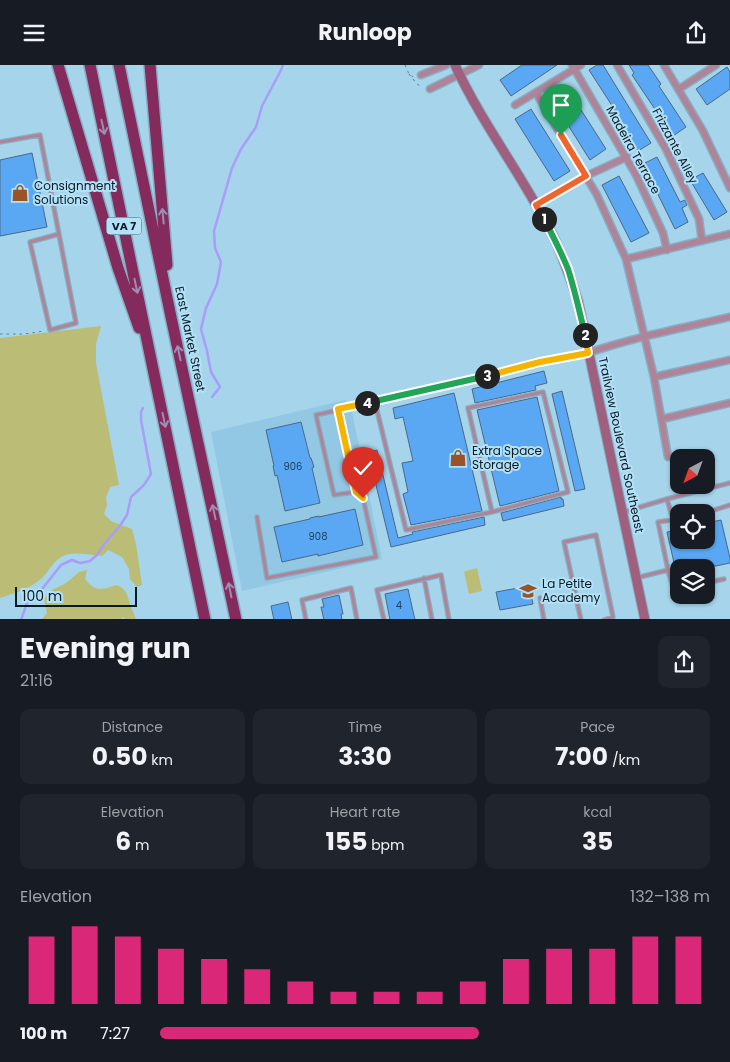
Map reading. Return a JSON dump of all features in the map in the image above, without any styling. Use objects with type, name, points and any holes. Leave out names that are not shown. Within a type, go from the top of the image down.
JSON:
[{"type":"highway","points":[[58,65],[118,268],[154,372]]},
{"type":"highway","name":"VA 7","points":[[90,65],[205,619]]},
{"type":"highway","name":"East Market Street","points":[[119,65],[236,619]]},
{"type":"highway","points":[[150,65],[171,317]]},
{"type":"street","points":[[421,75],[446,65]]},
{"type":"street","name":"Trailview Boulevard Southeast","points":[[455,65],[471,97],[555,240],[578,301],[645,619]]},
{"type":"street","points":[[430,89],[479,65]]},
{"type":"street","points":[[515,105],[573,67],[581,65]]},
{"type":"street","name":"Frizzante Alley","points":[[616,65],[666,149],[699,219],[702,241]]},
{"type":"street","points":[[664,65],[703,131],[730,188]]},
{"type":"street","points":[[679,89],[716,65]]},
{"type":"street","name":"Madeira Terrace","points":[[573,67],[627,157],[663,233],[667,250]]},
{"type":"street","points":[[536,93],[597,195],[626,259],[654,377],[668,457]]},
{"type":"street","points":[[536,205],[586,176],[627,157]]},
{"type":"street","points":[[626,259],[730,234]]},
{"type":"street","points":[[588,353],[645,337],[730,317]]},
{"type":"street","points":[[654,377],[730,360]]},
{"type":"street","points":[[662,419],[730,403]]},
{"type":"lane","points":[[0,142],[40,135],[59,234],[76,323],[50,330],[30,243],[59,234]]},
{"type":"lane","points":[[356,492],[334,495],[316,415],[462,382],[540,362],[588,353]]},
{"type":"lane","points":[[375,402],[406,530],[492,512],[568,492],[544,392],[468,408],[492,512]]},
{"type":"lane","points":[[257,517],[267,578],[376,557],[363,498],[356,492],[338,409]]},
{"type":"lane","points":[[622,513],[730,483]]},
{"type":"lane","points":[[667,499],[670,509]]},
{"type":"lane","points":[[715,510],[730,505]]},
{"type":"lane","points":[[670,520],[658,522],[670,576]]},
{"type":"lane","points":[[581,619],[564,542],[596,535],[613,617],[604,619]]},
{"type":"lane","points":[[636,578],[668,569]]},
{"type":"lane","points":[[384,619],[377,590],[441,575],[449,619]]},
{"type":"lane","points":[[424,578],[432,619]]},
{"type":"lane","points":[[715,581],[724,579]]},
{"type":"lane","points":[[306,619],[302,600],[351,588],[357,619]]},
{"type":"lane","points":[[540,598],[542,619]]},
{"type":"path","points":[[405,65],[409,74],[421,87],[430,89]]},
{"type":"path","points":[[409,74],[413,77],[421,75]]},
{"type":"path","points":[[0,334],[24,334],[50,330]]},
{"type":"shaded area","points":[[345,400],[351,407],[382,559],[242,591],[211,432]]},
{"type":"green space","points":[[101,326],[96,344],[96,363],[119,485],[110,487],[106,498],[107,505],[104,514],[111,521],[132,529],[142,585],[137,587],[130,579],[129,569],[122,557],[108,550],[102,556],[77,554],[63,556],[37,582],[0,598],[0,338]]},
{"type":"green space","points":[[477,568],[482,591],[469,594],[464,572]]},
{"type":"green space","points":[[87,570],[85,579],[96,588],[103,589],[116,585],[124,590],[136,619],[125,619],[122,617],[122,619],[42,619],[47,613],[44,599],[52,590],[66,583],[79,572]]},
{"type":"building","points":[[522,65],[557,65],[511,96],[500,80]]},
{"type":"building","points":[[597,65],[603,65],[651,143],[638,151],[618,119],[620,118],[589,70]]},
{"type":"building","points":[[629,65],[648,65],[661,84],[659,86],[686,127],[673,136],[632,75],[634,73]]},
{"type":"building","points":[[727,67],[730,72],[730,89],[707,105],[696,89]]},
{"type":"building","points":[[567,88],[606,149],[590,160],[551,98]]},
{"type":"building","points":[[531,109],[570,171],[554,181],[515,119]]},
{"type":"building","name":"Consignment Solutions","points":[[32,153],[47,227],[0,236],[0,160]]},
{"type":"building","points":[[657,157],[680,202],[685,200],[687,205],[682,208],[688,222],[675,229],[643,164]]},
{"type":"building","points":[[703,173],[727,212],[714,220],[690,180]]},
{"type":"building","points":[[619,176],[649,233],[631,242],[602,185]]},
{"type":"building","points":[[544,371],[547,383],[535,386],[536,390],[475,403],[472,389]]},
{"type":"building","points":[[562,391],[585,489],[575,491],[552,394]]},
{"type":"building","points":[[454,393],[482,511],[411,525],[403,494],[408,492],[402,463],[413,461],[403,417],[395,419],[393,408]]},
{"type":"building","points":[[537,397],[559,491],[500,506],[477,410]]},
{"type":"building","points":[[301,422],[314,467],[312,468],[320,503],[285,511],[277,475],[275,476],[266,430]]},
{"type":"building","points":[[377,450],[398,538],[413,534],[412,532],[484,517],[485,525],[391,547],[368,452]]},
{"type":"building","points":[[561,497],[564,506],[503,521],[501,513]]},
{"type":"building","points":[[355,509],[363,545],[318,556],[318,554],[282,562],[274,527]]},
{"type":"building","points":[[721,520],[730,563],[715,566],[715,559],[673,559],[671,549],[715,549],[715,521]]},
{"type":"building","points":[[667,532],[670,532],[670,545]]},
{"type":"building","points":[[529,586],[533,604],[500,610],[496,592]]},
{"type":"building","points":[[408,589],[415,619],[390,619],[385,594]]},
{"type":"building","points":[[339,595],[343,614],[341,614],[342,619],[324,619],[321,607],[324,607],[322,599]]},
{"type":"building","points":[[288,602],[292,619],[274,619],[271,606]]},
{"type":"waterway","points":[[212,397],[220,387],[211,372],[201,329],[206,308],[217,284],[221,262],[215,248],[214,231],[232,168],[241,149],[256,127],[262,106],[283,65]]},
{"type":"waterway","points":[[21,619],[27,603],[39,593],[61,565],[72,560],[80,563],[90,561],[97,555],[127,515],[131,497],[144,485],[151,474],[141,420],[143,408]]},
{"type":"place","name":"Consignment Solutions","points":[[20,193]]},
{"type":"place","name":"Extra Space Storage","points":[[458,458]]},
{"type":"place","name":"La Petite Academy","points":[[528,591]]},
{"type":"route","points":[[363,498],[356,492],[338,409],[462,382],[540,362],[588,353],[578,301],[567,269],[555,240],[536,205],[586,176],[561,135]]}]
